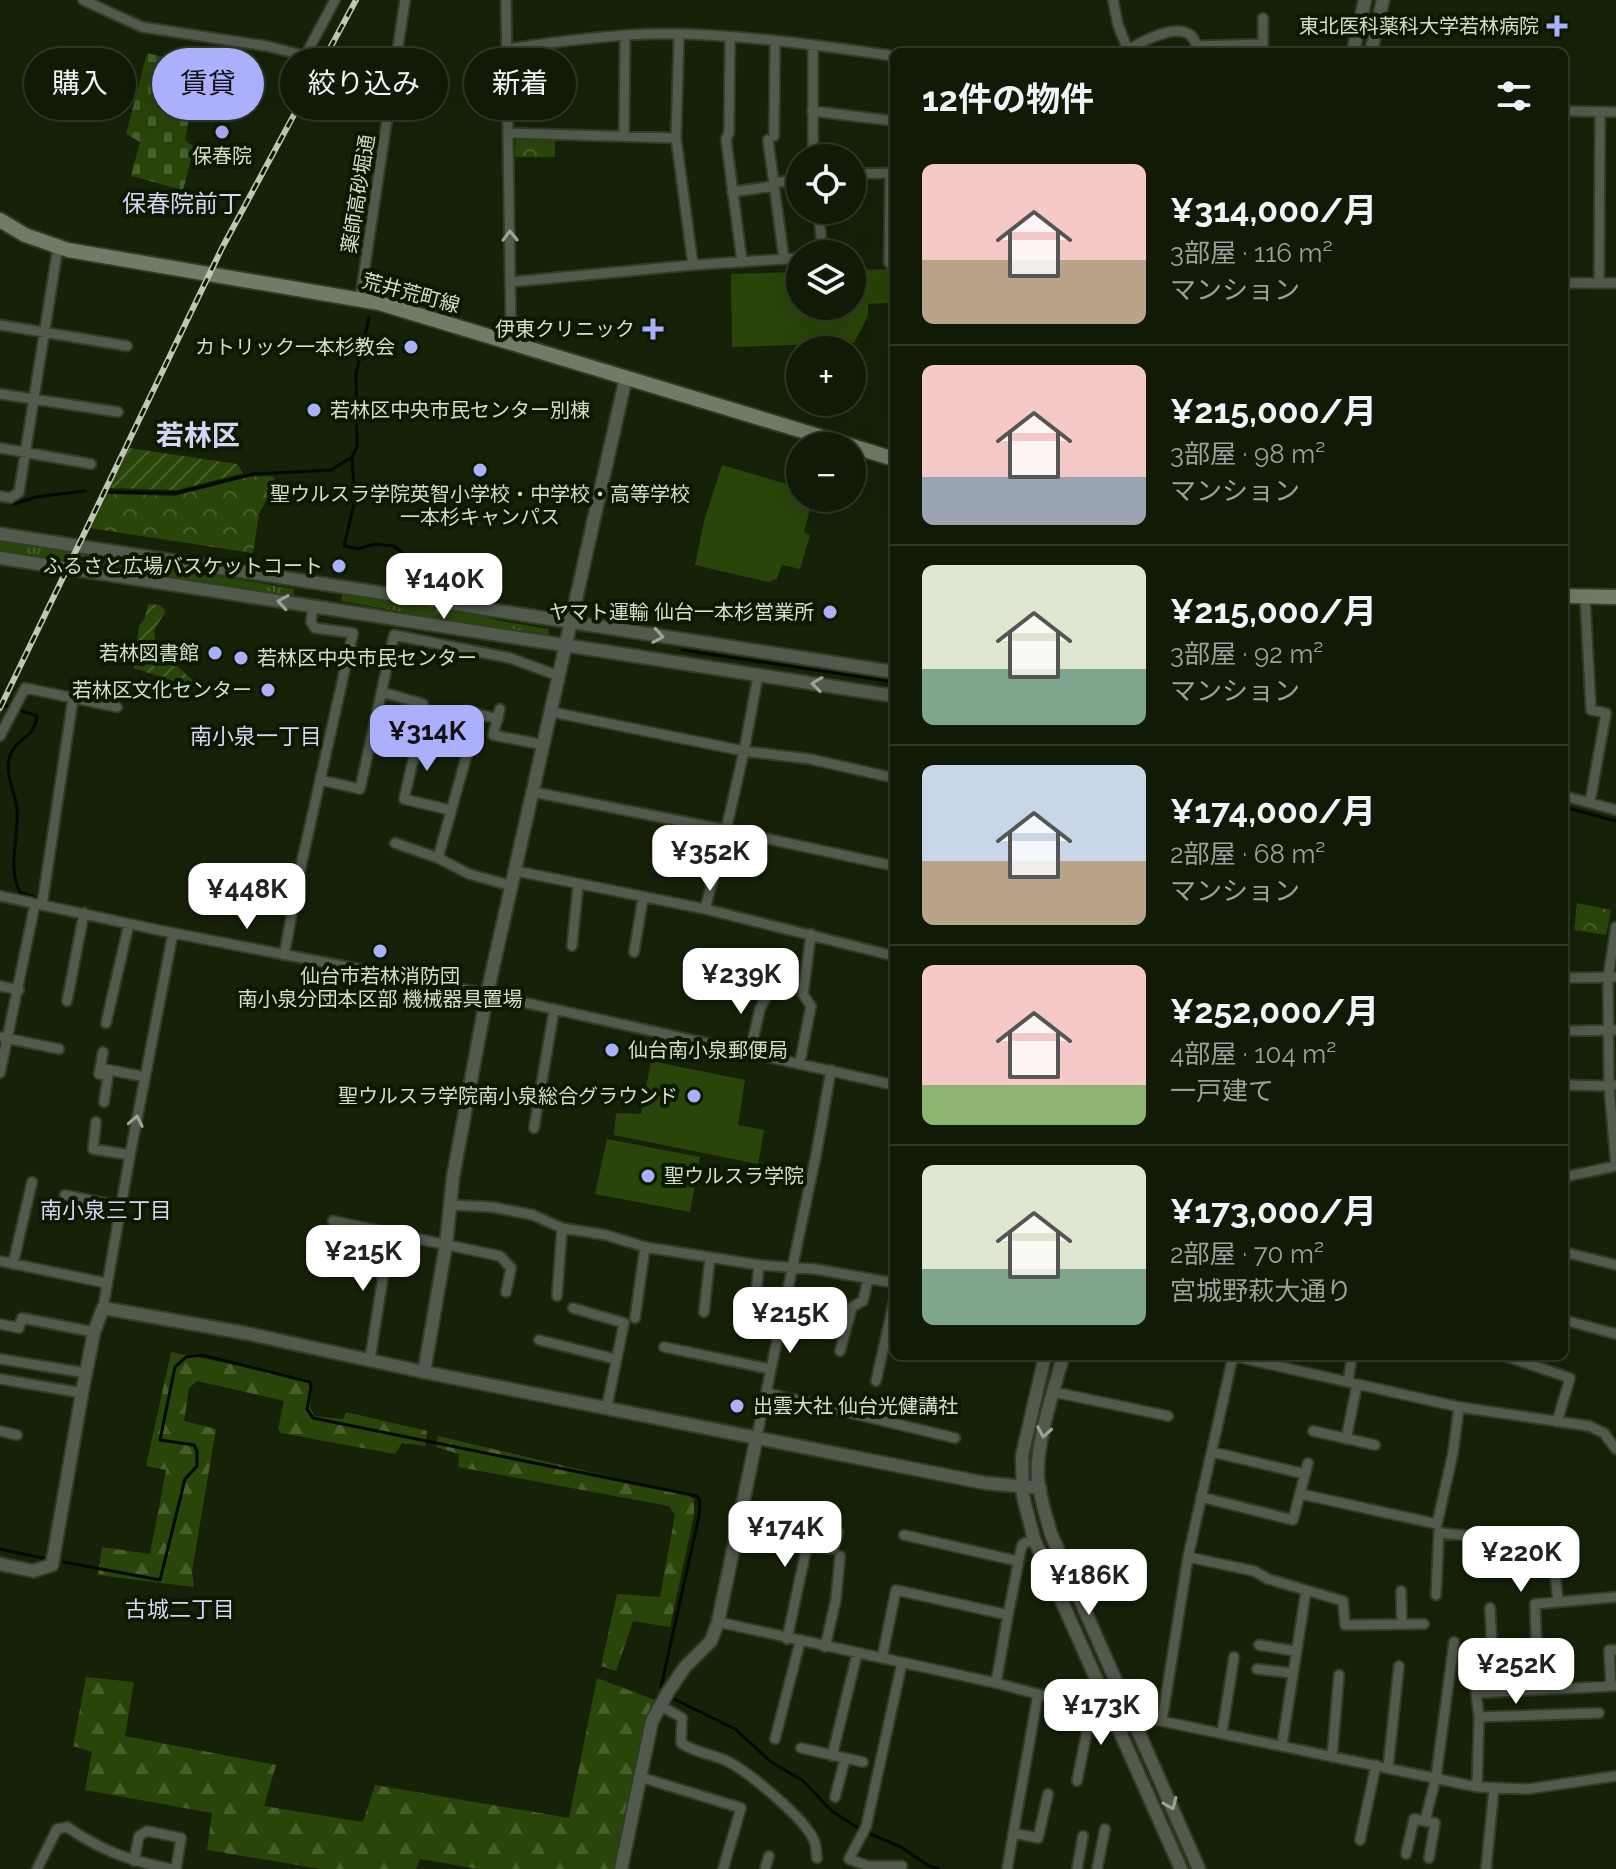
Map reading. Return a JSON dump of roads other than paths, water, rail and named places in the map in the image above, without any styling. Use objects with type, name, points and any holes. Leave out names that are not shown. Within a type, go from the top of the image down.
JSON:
[{"type":"main road","name":"荒井荒町線","points":[[0,220],[25,235],[58,247],[360,299],[806,432]]},
{"type":"main road","name":"荒井荒町線","points":[[866,450],[890,458]]},
{"type":"main road","points":[[1568,596],[1616,597]]},
{"type":"street","points":[[83,0],[142,27],[266,46],[308,56],[335,0]]},
{"type":"street","name":"薬師高砂堀通","points":[[398,48],[405,0]]},
{"type":"street","points":[[506,0],[507,48]]},
{"type":"street","points":[[1113,0],[1125,48]]},
{"type":"street","points":[[1354,48],[1365,0]]},
{"type":"street","points":[[1372,48],[1383,0]]},
{"type":"street","points":[[1263,18],[1263,48]]},
{"type":"street","points":[[1132,48],[1167,31],[1176,30],[1188,34],[1196,48]]},
{"type":"street","points":[[516,48],[625,36],[679,35],[813,45],[890,55]]},
{"type":"street","points":[[679,35],[676,138],[693,265]]},
{"type":"street","points":[[624,136],[625,36]]},
{"type":"street","points":[[730,38],[729,133],[726,139],[742,262]]},
{"type":"street","points":[[510,282],[784,259],[771,138],[775,43]]},
{"type":"street","points":[[813,45],[813,144]]},
{"type":"street","points":[[812,111],[890,121]]},
{"type":"street","points":[[1568,111],[1616,112]]},
{"type":"street","points":[[1599,283],[1600,112]]},
{"type":"street","name":"薬師高砂堀通","points":[[360,299],[388,120]]},
{"type":"street","points":[[508,120],[511,342]]},
{"type":"street","points":[[508,133],[676,138]]},
{"type":"street","points":[[866,174],[890,173]]},
{"type":"street","points":[[732,192],[786,182]]},
{"type":"street","points":[[889,263],[890,233]]},
{"type":"street","points":[[0,496],[10,498],[19,492],[58,247]]},
{"type":"street","points":[[1568,283],[1616,283]]},
{"type":"street","points":[[0,325],[127,346]]},
{"type":"street","points":[[424,1372],[446,1245],[453,1177],[487,994],[626,377]]},
{"type":"street","points":[[0,394],[118,412]]},
{"type":"street","points":[[0,448],[91,464]]},
{"type":"street","points":[[0,534],[890,671]]},
{"type":"street","points":[[0,558],[890,695]]},
{"type":"street","points":[[284,955],[353,633],[315,628],[311,622],[317,583]]},
{"type":"street","points":[[1585,597],[1591,710],[1606,713],[1590,802]]},
{"type":"street","points":[[442,644],[444,627]]},
{"type":"street","points":[[320,780],[360,789],[394,635],[510,658],[559,676]]},
{"type":"street","points":[[705,909],[744,751],[758,676]]},
{"type":"street","points":[[0,736],[10,710],[25,688],[117,707]]},
{"type":"street","points":[[382,692],[423,704]]},
{"type":"street","points":[[0,1073],[4,1038],[19,990],[38,904],[73,699]]},
{"type":"street","points":[[470,712],[499,714],[493,735],[544,745]]},
{"type":"street","points":[[552,712],[744,751],[810,759],[890,777]]},
{"type":"street","points":[[421,726],[404,799],[450,810]]},
{"type":"street","points":[[438,858],[472,736]]},
{"type":"street","points":[[533,792],[890,865]]},
{"type":"street","points":[[1568,797],[1616,810]]},
{"type":"street","points":[[395,843],[438,858],[469,874],[512,886]]},
{"type":"street","points":[[516,871],[578,886],[705,909],[890,955]]},
{"type":"street","points":[[572,946],[578,886]]},
{"type":"street","points":[[0,896],[487,994],[890,1084]]},
{"type":"street","points":[[634,952],[643,898]]},
{"type":"street","points":[[67,1001],[84,913]]},
{"type":"street","points":[[106,1023],[129,924]]},
{"type":"street","points":[[1568,1176],[1616,1166],[1612,977],[1616,927]]},
{"type":"street","points":[[0,1564],[33,1571],[52,1565],[82,1393],[94,1332],[103,1308],[173,933]]},
{"type":"street","points":[[800,1062],[811,1006],[803,994],[811,934]]},
{"type":"street","points":[[1568,978],[1612,977]]},
{"type":"street","points":[[0,986],[19,990]]},
{"type":"street","points":[[750,1052],[760,1009],[769,991]]},
{"type":"street","points":[[534,1128],[554,1010]]},
{"type":"street","points":[[1568,1031],[1612,1030]]},
{"type":"street","points":[[4,1038],[59,1049]]},
{"type":"street","points":[[103,1052],[99,1074],[108,1076],[104,1102]]},
{"type":"street","points":[[100,1068],[145,1077]]},
{"type":"street","points":[[621,1869],[652,1721],[685,1667],[711,1641],[718,1622],[831,1070]]},
{"type":"street","points":[[1568,1085],[1613,1086]]},
{"type":"street","points":[[96,1122],[93,1149],[130,1155]]},
{"type":"street","points":[[13,1264],[32,1182]]},
{"type":"street","points":[[65,1195],[120,1206]]},
{"type":"street","points":[[451,1205],[492,1207],[533,1215],[562,1228],[606,1235],[645,1247],[890,1282]]},
{"type":"street","points":[[333,1221],[500,1256],[511,1268],[506,1292]]},
{"type":"street","points":[[557,1296],[562,1228]]},
{"type":"street","points":[[370,1359],[390,1233]]},
{"type":"street","points":[[635,1318],[645,1247]]},
{"type":"street","points":[[1568,1253],[1616,1265]]},
{"type":"street","points":[[704,1312],[710,1258]]},
{"type":"street","points":[[0,1261],[106,1283]]},
{"type":"street","points":[[753,1324],[759,1265]]},
{"type":"street","points":[[840,1351],[852,1307],[863,1301],[868,1279]]},
{"type":"street","points":[[103,1308],[985,1483],[1040,1488]]},
{"type":"street","points":[[573,1308],[624,1323],[607,1406]]},
{"type":"street","points":[[0,1324],[19,1328],[22,1318],[94,1332]]},
{"type":"street","points":[[876,1381],[890,1319]]},
{"type":"street","points":[[1568,1321],[1616,1334]]},
{"type":"street","points":[[539,1340],[615,1359]]},
{"type":"street","points":[[664,1347],[770,1369]]},
{"type":"street","points":[[0,1359],[86,1373]]},
{"type":"street","points":[[1044,1360],[1025,1439],[1022,1486],[1034,1539],[1181,1869]]},
{"type":"street","points":[[1062,1360],[1038,1471],[1051,1534],[1199,1869]]},
{"type":"street","points":[[1162,1721],[1188,1557],[1232,1360]]},
{"type":"street","points":[[1251,1360],[1459,1407],[1589,1426],[1604,1433],[1616,1449]]},
{"type":"street","points":[[1346,1439],[1353,1383],[1352,1360]]},
{"type":"street","points":[[1517,1360],[1570,1378],[1557,1422]]},
{"type":"street","points":[[0,1379],[82,1393]]},
{"type":"street","points":[[1054,1392],[1168,1416]]},
{"type":"street","points":[[767,1393],[955,1438]]},
{"type":"street","points":[[1436,1595],[1439,1529],[1459,1407]]},
{"type":"street","points":[[1604,1433],[1616,1430]]},
{"type":"street","points":[[0,1431],[17,1435]]},
{"type":"street","points":[[1313,1431],[1375,1445]]},
{"type":"street","points":[[1201,1497],[1293,1520],[1301,1494],[1306,1469],[1212,1452]]},
{"type":"street","points":[[1301,1494],[1439,1529],[1527,1541]]},
{"type":"street","points":[[787,1639],[807,1546],[833,1549],[838,1532]]},
{"type":"street","points":[[904,1535],[1017,1561]]},
{"type":"street","points":[[996,1683],[1017,1561],[1023,1544],[1034,1539]]},
{"type":"street","points":[[825,1647],[836,1599],[840,1556]]},
{"type":"street","points":[[1188,1557],[1254,1571],[1268,1579],[1343,1601],[1345,1625],[1424,1624]]},
{"type":"street","points":[[1554,1562],[1558,1602]]},
{"type":"street","points":[[882,1658],[896,1590],[1008,1615]]},
{"type":"street","points":[[1282,1745],[1306,1591]]},
{"type":"street","points":[[1401,1591],[1402,1624]]},
{"type":"street","points":[[1538,1689],[1535,1604],[1616,1597]]},
{"type":"street","points":[[1490,1608],[1494,1691]]},
{"type":"street","points":[[718,1622],[1132,1715],[1477,1787],[1528,1789],[1616,1776]]},
{"type":"street","points":[[775,1739],[800,1642]]},
{"type":"street","points":[[1425,1821],[1436,1777],[1454,1642]]},
{"type":"street","points":[[1259,1645],[1295,1651]]},
{"type":"street","points":[[1477,1787],[1479,1717],[1476,1693],[1613,1686],[1609,1650],[1616,1650]]},
{"type":"street","points":[[832,1756],[857,1654]]},
{"type":"street","points":[[1222,1733],[1234,1657]]},
{"type":"street","points":[[902,1663],[866,1827],[849,1859],[868,1866],[902,1866]]},
{"type":"street","points":[[1388,1767],[1399,1666]]},
{"type":"street","points":[[1257,1669],[1292,1673]]},
{"type":"street","points":[[1332,1757],[1339,1675]]},
{"type":"street","points":[[1007,1869],[1038,1694]]},
{"type":"street","points":[[660,1705],[682,1718],[681,1743],[690,1750],[726,1761],[749,1774],[798,1820],[816,1843],[817,1858]]},
{"type":"street","points":[[1077,1781],[1092,1706]]},
{"type":"street","points":[[1479,1717],[1599,1713]]},
{"type":"street","points":[[801,1748],[863,1762]]},
{"type":"street","points":[[835,1797],[845,1759]]},
{"type":"street","points":[[1360,1840],[1376,1765]]},
{"type":"street","points":[[640,1777],[741,1808],[723,1869]]},
{"type":"street","points":[[1486,1869],[1494,1788]]},
{"type":"street","points":[[1013,1833],[1038,1838],[1048,1794]]},
{"type":"street","points":[[1406,1854],[1414,1819],[1435,1823],[1429,1858]]},
{"type":"street","points":[[37,1869],[57,1829],[67,1827],[98,1848],[134,1861],[174,1869],[181,1838],[147,1831],[139,1836],[134,1861]]},
{"type":"street","points":[[1097,1869],[1105,1829]]},
{"type":"street","points":[[1077,1869],[1083,1836]]},
{"type":"street","points":[[765,1869],[769,1856]]},
{"type":"waterway","points":[[369,318],[356,374],[357,446],[352,457],[355,500],[344,546],[358,549],[374,544],[394,546],[439,582],[463,587]]},
{"type":"waterway","points":[[110,492],[176,493],[253,474],[331,470],[352,457]]},
{"type":"waterway","points":[[14,504],[36,497],[85,491]]},
{"type":"waterway","points":[[682,650],[890,681]]},
{"type":"waterway","points":[[4,705],[37,716],[32,730],[13,750],[8,770],[17,811],[16,883],[20,892],[36,898]]},
{"type":"waterway","points":[[1568,808],[1616,821]]},
{"type":"waterway","points":[[64,1562],[160,1580],[185,1479],[197,1466],[194,1445],[160,1440],[175,1367],[186,1357],[202,1355],[310,1382],[307,1409],[313,1418],[697,1496],[700,1501],[699,1516],[661,1687]]},
{"type":"waterway","points":[[0,1549],[47,1559]]},
{"type":"waterway","points":[[674,1699],[735,1729],[771,1762],[802,1780],[833,1812],[858,1828]]},
{"type":"waterway","points":[[868,1833],[901,1847],[929,1866],[939,1869]]},
{"type":"railway","points":[[0,708],[222,248],[356,0]]},
{"type":"place","name":"東北医科薬科大学若林病院","points":[[1557,26]]},
{"type":"place","name":"保春院","points":[[222,132]]},
{"type":"place","name":"伊東クリニック","points":[[653,329]]},
{"type":"place","name":"カトリック一本杉教会","points":[[411,347]]},
{"type":"place","name":"若林区中央市民センター別棟","points":[[314,410]]},
{"type":"place","name":"聖ウルスラ学院英智小学校・中学校・高等学校 一本杉キャンパス","points":[[480,470]]},
{"type":"place","name":"ふるさと広場バスケットコート","points":[[339,566]]},
{"type":"place","name":"ヤマト運輸 仙台一本杉営業所","points":[[830,612]]},
{"type":"place","name":"若林図書館","points":[[215,653]]},
{"type":"place","name":"若林区中央市民センター","points":[[241,658]]},
{"type":"place","name":"若林区文化センター","points":[[268,690]]},
{"type":"place","name":"仙台市若林消防団 南小泉分団本区部 機械器具置場","points":[[380,951]]},
{"type":"place","name":"仙台南小泉郵便局","points":[[612,1050]]},
{"type":"place","name":"聖ウルスラ学院南小泉総合グラウンド","points":[[694,1096]]},
{"type":"place","name":"聖ウルスラ学院","points":[[648,1176]]},
{"type":"place","name":"出雲大社 仙台光健講社","points":[[737,1406]]},
{"type":"district","name":"保春院前丁","points":[[182,203]]},
{"type":"district","name":"若林区","points":[[198,435]]},
{"type":"district","name":"南小泉一丁目","points":[[256,736]]},
{"type":"district","name":"南小泉三丁目","points":[[106,1210]]},
{"type":"district","name":"古城二丁目","points":[[180,1609]]}]
